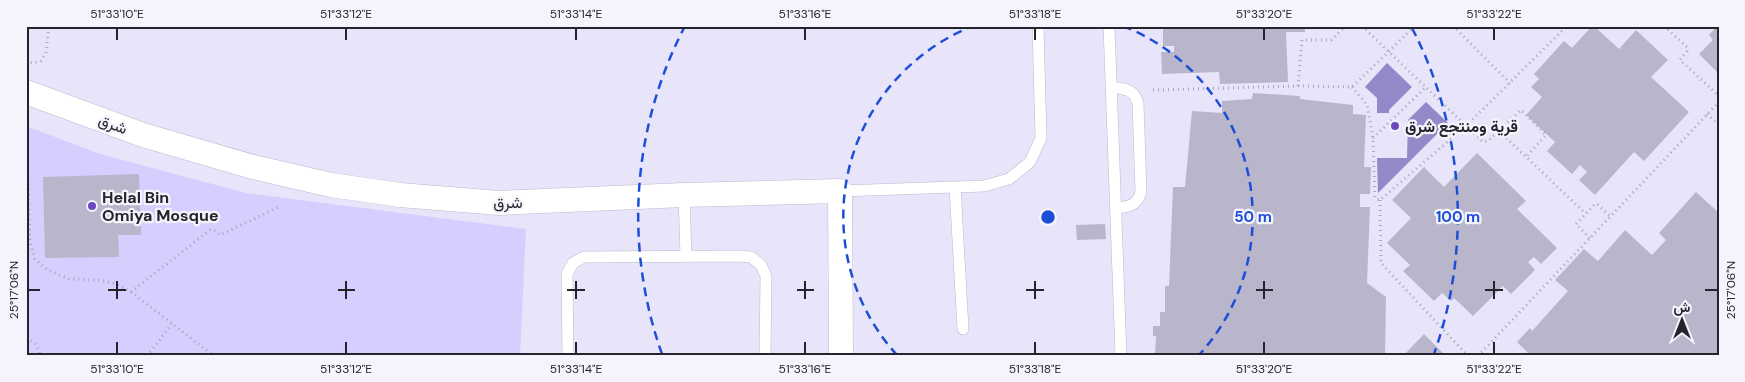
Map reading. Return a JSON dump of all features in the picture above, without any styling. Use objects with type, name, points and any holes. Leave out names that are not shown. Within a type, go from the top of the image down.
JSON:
[{"type":"street","name":"شرق","points":[[26,92],[144,135],[253,168],[331,185],[400,195],[499,203],[840,191]]},
{"type":"street","points":[[840,191],[840,356]]},
{"type":"lane","points":[[840,191],[984,186],[1009,179],[1030,162],[1041,138],[1038,26]]},
{"type":"lane","points":[[1110,26],[1121,356]]},
{"type":"lane","points":[[1112,87],[1131,91],[1136,96],[1138,103],[1141,192],[1139,199],[1134,205],[1116,208]]},
{"type":"lane","points":[[955,187],[963,329]]},
{"type":"lane","points":[[684,195],[686,256]]},
{"type":"lane","points":[[568,356],[567,274],[573,263],[584,256],[752,257],[761,265],[766,276],[765,356]]},
{"type":"path","points":[[26,61],[33,63],[41,61],[46,53],[50,26]]},
{"type":"path","points":[[1298,86],[1302,40],[1331,40],[1346,26]]},
{"type":"path","points":[[1362,26],[1483,142],[1486,142],[1521,110],[1546,135],[1526,156]]},
{"type":"path","points":[[1131,91],[1298,86],[1352,88],[1415,26]]},
{"type":"path","points":[[1453,26],[1510,83]]},
{"type":"path","points":[[1468,356],[1380,263],[1380,200],[1466,126],[1567,26]]},
{"type":"path","points":[[1666,27],[1688,47],[1688,51],[1680,60],[1719,96]]},
{"type":"path","points":[[1373,138],[1426,87]]},
{"type":"path","points":[[1352,88],[1367,105],[1373,138],[1375,198],[1380,200]]},
{"type":"path","points":[[1478,356],[1719,102]]},
{"type":"path","points":[[1707,114],[1719,125]]},
{"type":"path","points":[[26,129],[30,243],[35,259],[48,270],[69,279],[98,280],[113,283],[131,292],[214,356]]},
{"type":"path","points":[[1499,131],[1586,214]]},
{"type":"path","points":[[1590,238],[1576,226],[1596,203],[1610,216]]},
{"type":"path","points":[[131,292],[210,230],[214,230],[220,235],[279,207]]},
{"type":"path","points":[[147,356],[172,324]]},
{"type":"path","points":[[26,339],[35,344],[40,356]]},
{"type":"shaded area","points":[[1387,63],[1412,87],[1389,110],[1389,113],[1377,113],[1377,98],[1365,87]]},
{"type":"shaded area","points":[[1426,102],[1448,123],[1378,193],[1377,158],[1407,158],[1408,120]]},
{"type":"shaded area","points":[[26,126],[100,154],[246,193],[526,229],[520,356],[26,356]]},
{"type":"building","points":[[1163,26],[1305,26],[1305,32],[1286,32],[1288,82],[1220,84],[1219,72],[1162,74],[1161,52],[1174,52],[1174,46],[1163,46]]},
{"type":"building","points":[[1592,26],[1619,49],[1636,30],[1668,60],[1651,77],[1689,112],[1644,161],[1634,152],[1595,195],[1579,180],[1587,172],[1580,165],[1572,174],[1547,151],[1555,142],[1526,115],[1542,97],[1531,87],[1539,79],[1534,74],[1564,41],[1572,48]]},
{"type":"building","points":[[1719,26],[1719,74],[1699,54],[1713,40],[1709,35]]},
{"type":"building","points":[[1253,93],[1300,96],[1300,99],[1353,105],[1353,114],[1366,115],[1364,167],[1371,167],[1370,194],[1360,194],[1360,207],[1370,207],[1367,283],[1386,297],[1385,356],[1155,356],[1156,336],[1153,336],[1153,326],[1160,326],[1160,312],[1165,312],[1165,286],[1169,286],[1173,187],[1185,187],[1192,111],[1222,113],[1222,101],[1252,99]]},
{"type":"building","points":[[1477,153],[1526,201],[1517,209],[1557,248],[1541,264],[1534,257],[1528,262],[1535,270],[1511,294],[1503,286],[1473,316],[1454,298],[1451,301],[1442,293],[1434,301],[1403,271],[1410,265],[1387,243],[1411,218],[1392,200],[1424,167],[1444,187]]},
{"type":"building","name":"Helal Bin Omiya Mosque","points":[[139,174],[141,235],[118,235],[119,257],[45,258],[43,177]]},
{"type":"building","points":[[1696,192],[1719,213],[1719,356],[1531,356],[1517,342],[1530,328],[1532,331],[1568,291],[1555,280],[1584,249],[1598,261],[1625,230],[1652,255],[1666,240],[1659,233]]},
{"type":"building","points":[[1105,224],[1106,239],[1077,240],[1076,225]]},
{"type":"building","points":[[1424,334],[1446,356],[1403,356]]},
{"type":"place","name":"قرية ومنتجع شرق","points":[[1395,126]]},
{"type":"place","name":"Helal Bin Omiya Mosque","points":[[92,206]]}]
